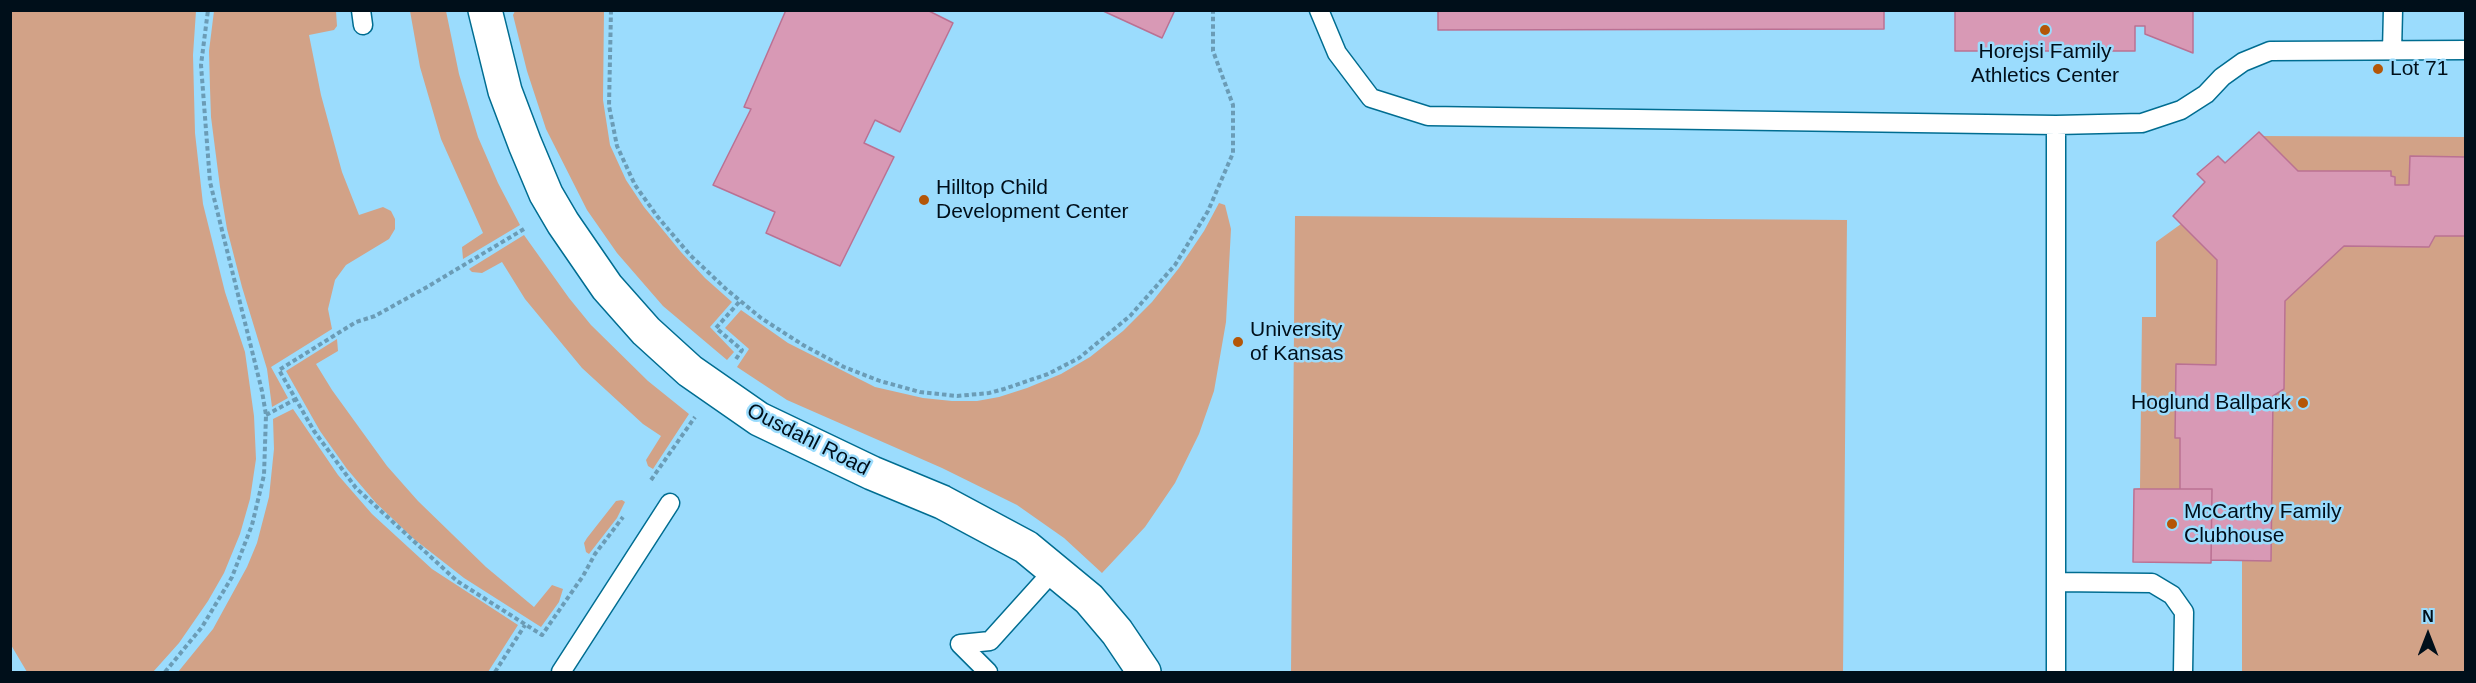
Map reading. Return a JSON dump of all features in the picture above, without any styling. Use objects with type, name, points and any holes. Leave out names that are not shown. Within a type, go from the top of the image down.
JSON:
[{"type":"street","name":"Ousdahl Road","points":[[485,10],[506,91],[546,194],[563,224],[607,287],[646,331],[690,370],[759,419],[872,473],[942,502],[1026,547],[1089,599],[1117,632],[1144,672]]},
{"type":"lane","points":[[1319,10],[1337,52],[1371,98],[1428,116],[2056,125],[2142,123],[2181,110],[2206,94],[2222,77],[2242,62],[2270,51],[2466,50]]},
{"type":"lane","points":[[2392,51],[2393,10]]},
{"type":"lane","points":[[2056,125],[2056,672]]},
{"type":"lane","points":[[561,672],[670,503]]},
{"type":"lane","points":[[988,672],[960,644],[990,641],[1054,570]]},
{"type":"lane","points":[[2056,582],[2152,583],[2172,595],[2184,612],[2183,672]]},
{"type":"path","points":[[165,672],[202,627],[232,577],[252,525],[264,475],[266,415],[252,346],[238,302],[210,182],[201,65],[208,10]]},
{"type":"path","points":[[611,10],[610,114],[617,146],[626,170],[657,216],[678,241],[740,301],[792,339],[844,367],[880,381],[920,392],[957,396],[989,393],[1048,374],[1079,358],[1130,316],[1175,265],[1208,211],[1233,153],[1233,105],[1213,51],[1213,10]]},
{"type":"path","points":[[518,232],[375,316],[356,322],[279,370],[314,431],[356,488],[457,581],[542,635],[583,576],[595,554],[629,509]]},
{"type":"path","points":[[733,363],[742,350],[716,328],[740,301]]},
{"type":"path","points":[[266,415],[296,399]]},
{"type":"path","points":[[651,481],[686,429]]},
{"type":"path","points":[[495,672],[525,625]]},
{"type":"shaded area","points":[[10,11],[196,11],[193,55],[195,133],[203,204],[225,292],[245,352],[254,416],[256,459],[250,499],[240,534],[224,573],[179,643],[153,672],[27,672],[11,645]]},
{"type":"shaded area","points":[[214,11],[336,11],[337,26],[334,30],[309,35],[321,95],[342,172],[359,215],[383,207],[391,211],[395,219],[395,229],[389,239],[346,265],[335,280],[328,309],[332,329],[271,367],[288,398],[272,407],[267,369],[227,229],[220,187],[211,117],[210,88],[209,51]]},
{"type":"shaded area","points":[[410,11],[446,11],[459,74],[478,137],[520,225],[463,259],[462,247],[483,233],[441,139],[420,67]]},
{"type":"shaded area","points":[[515,11],[604,11],[603,100],[610,145],[626,180],[644,207],[705,278],[732,302],[710,327],[734,352],[727,360],[663,306],[617,253],[587,210],[546,129],[527,71],[513,15]]},
{"type":"shaded area","name":"Hoglund Ballpark","points":[[2259,132],[2263,136],[2465,137],[2465,672],[2242,672],[2242,560],[2211,560],[2211,563],[2133,562],[2134,489],[2140,488],[2142,317],[2156,317],[2156,242],[2181,224],[2173,216],[2205,182],[2197,174],[2218,156],[2226,163]]},
{"type":"shaded area","points":[[1219,203],[1225,205],[1231,229],[1226,322],[1214,391],[1199,434],[1175,483],[1145,527],[1102,573],[1064,538],[1017,505],[942,468],[787,400],[737,367],[749,349],[725,328],[741,310],[788,343],[875,387],[923,398],[952,401],[977,401],[999,397],[1061,374],[1090,357],[1123,331],[1152,302],[1179,268],[1204,231]]},
{"type":"shaded area","points":[[1295,216],[1847,220],[1843,672],[1291,672]]},
{"type":"shaded area","points":[[524,235],[591,325],[648,381],[689,414],[653,469],[648,466],[646,460],[661,436],[643,424],[582,368],[525,299],[502,262],[482,273],[472,272],[469,269]]},
{"type":"shaded area","points":[[337,339],[338,351],[316,364],[387,466],[418,501],[486,567],[534,607],[552,585],[563,589],[559,602],[541,627],[464,578],[414,539],[376,503],[347,469],[320,431],[286,371]]},
{"type":"shaded area","points":[[293,409],[338,475],[372,514],[432,569],[518,625],[488,672],[178,672],[213,629],[247,567],[257,543],[269,497],[274,449],[273,419]]},
{"type":"shaded area","points":[[616,501],[625,502],[617,518],[589,554],[586,552],[584,543],[587,538]]},
{"type":"building","name":"Hilltop Child Development Center","points":[[786,10],[927,10],[953,23],[900,132],[875,120],[864,143],[894,157],[840,266],[766,233],[775,212],[713,185],[751,109],[744,107]]},
{"type":"building","points":[[1101,10],[1175,10],[1162,38]]},
{"type":"building","points":[[1438,10],[1884,10],[1884,29],[1438,30]]},
{"type":"building","name":"Horejsi Family Athletics Center","points":[[1955,10],[2193,10],[2193,53],[2145,34],[2145,26],[2135,26],[2135,51],[1955,51]]},
{"type":"building","points":[[2259,132],[2298,171],[2391,171],[2391,176],[2395,177],[2395,185],[2409,185],[2410,156],[2466,157],[2466,236],[2435,236],[2429,247],[2344,246],[2285,301],[2284,389],[2273,396],[2271,561],[2211,560],[2212,489],[2180,489],[2180,438],[2175,438],[2176,364],[2216,365],[2217,260],[2173,216],[2205,182],[2197,174],[2218,156],[2225,163]]},
{"type":"building","name":"McCarthy Family Clubhouse","points":[[2134,489],[2212,489],[2211,563],[2133,562]]},
{"type":"place","name":"Horejsi Family Athletics Center","points":[[2045,30]]},
{"type":"place","name":"Lot 71","points":[[2378,69]]},
{"type":"place","name":"Hilltop Child Development Center","points":[[924,200]]},
{"type":"place","name":"University of Kansas","points":[[1238,342]]},
{"type":"place","name":"Hoglund Ballpark","points":[[2303,403]]},
{"type":"place","name":"McCarthy Family Clubhouse","points":[[2172,524]]}]
